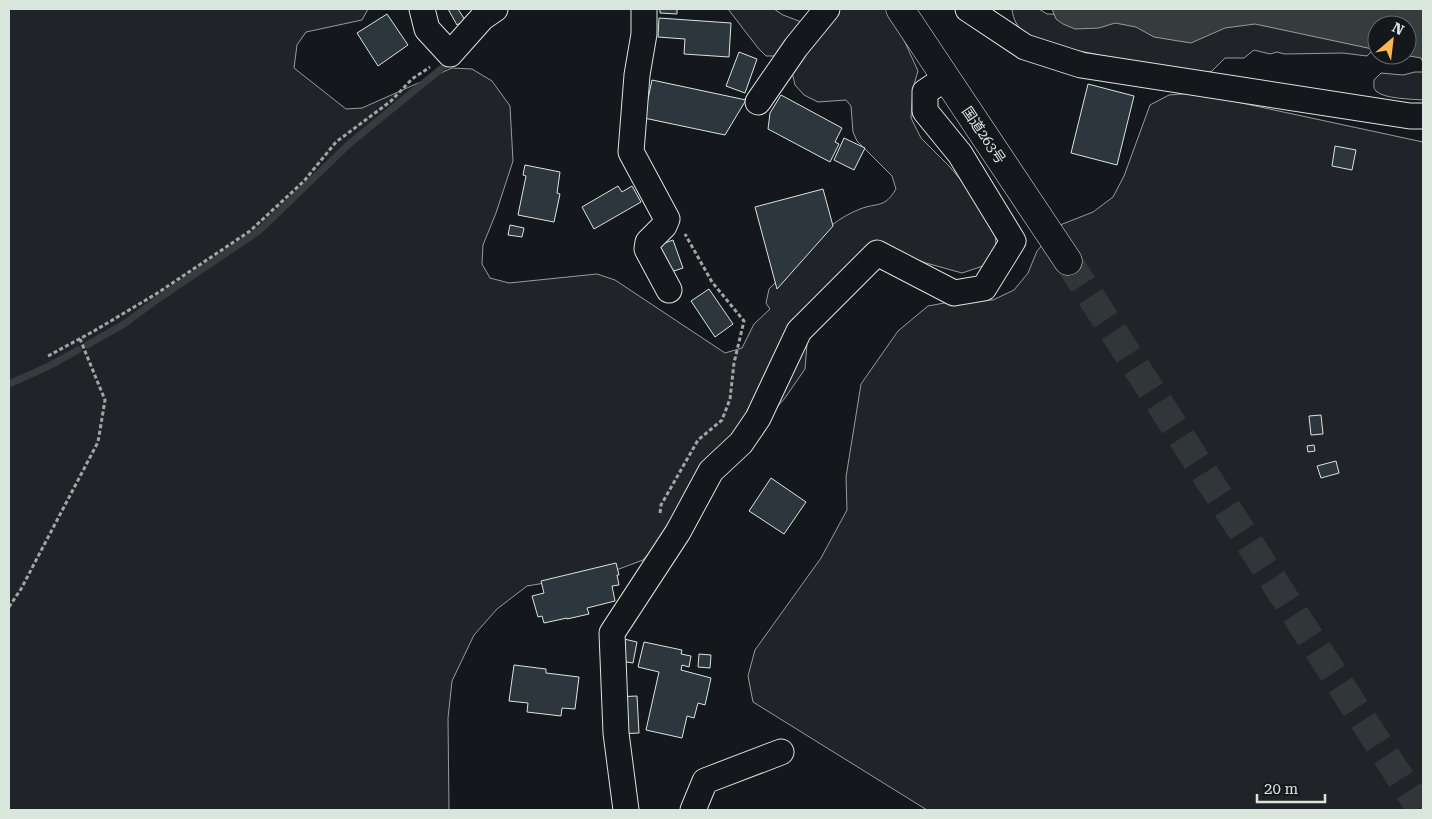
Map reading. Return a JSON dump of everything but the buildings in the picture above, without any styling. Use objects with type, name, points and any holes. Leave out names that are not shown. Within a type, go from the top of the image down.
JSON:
[{"type":"highway","name":"国道263号","points":[[900,9],[1068,261]]},
{"type":"street","points":[[422,9],[427,29],[450,54],[482,18],[495,9]]},
{"type":"street","points":[[644,9],[644,34],[637,75],[631,152],[667,220],[664,226],[648,242],[647,249],[669,290]]},
{"type":"street","points":[[758,102],[796,47],[827,9]]},
{"type":"street","points":[[968,9],[1024,47],[1081,65],[1410,116],[1423,116]]},
{"type":"street","points":[[626,810],[616,733],[612,633],[678,532],[711,471],[741,443],[758,418],[799,330],[877,253],[954,293],[984,288],[1013,242],[960,154],[926,111],[925,92],[946,78]]},
{"type":"street","points":[[693,810],[705,781],[781,752]]},
{"type":"path","points":[[48,356],[156,294],[250,231],[304,181],[336,142],[391,101],[412,79],[450,54]]},
{"type":"path","points":[[659,519],[661,505],[698,440],[722,420],[730,399],[734,363],[744,321],[712,282],[684,233],[667,220]]},
{"type":"path","points":[[9,607],[22,589],[98,442],[105,400],[80,339]]},
{"type":"shaded area","points":[[9,9],[368,9],[362,20],[306,32],[297,45],[294,68],[346,109],[362,108],[452,68],[472,69],[492,81],[510,106],[513,161],[483,245],[482,264],[490,278],[509,283],[597,274],[615,280],[725,353],[742,348],[754,324],[770,309],[766,303],[769,289],[832,225],[856,211],[888,200],[896,189],[892,176],[857,141],[853,132],[851,106],[846,100],[818,102],[804,95],[795,85],[792,72],[782,56],[766,56],[728,9],[774,9],[783,15],[812,26],[838,9],[890,9],[918,71],[913,88],[911,118],[921,138],[950,167],[975,197],[995,231],[996,247],[983,266],[962,273],[890,250],[800,317],[792,319],[807,344],[805,369],[785,398],[643,560],[611,572],[527,586],[497,609],[474,635],[452,681],[448,718],[449,810],[9,810]]},
{"type":"shaded area","points":[[1012,9],[1039,9],[1047,14],[1232,17],[1367,47],[1367,56],[1343,53],[1285,54],[1277,52],[1270,54],[1254,50],[1244,58],[1225,58],[1212,71],[1202,74],[1064,48],[1027,34],[1018,26]]},
{"type":"shaded area","points":[[1052,9],[1423,9],[1423,63],[1421,58],[1417,57],[1417,15],[1367,15],[1367,48],[1255,24],[1225,28],[1191,43],[1154,37],[1136,27],[1115,23],[1099,28],[1075,29],[1056,19]]},
{"type":"shaded area","points":[[1423,72],[1423,100],[1385,96],[1374,89],[1374,80],[1381,73],[1403,75]]},
{"type":"shaded area","points":[[1195,93],[1423,142],[1423,810],[927,810],[753,702],[748,676],[755,650],[821,558],[847,510],[846,477],[861,384],[898,331],[928,306],[955,301],[993,300],[1014,290],[1028,273],[1037,251],[1060,225],[1093,212],[1113,197],[1124,176],[1150,105],[1169,95]]},
{"type":"waterway","points":[[87,345],[124,324],[260,230],[349,144],[452,60]]},
{"type":"waterway","points":[[9,384],[49,366],[78,350]]},
{"type":"tunnel","points":[[1068,261],[1421,810]]}]
